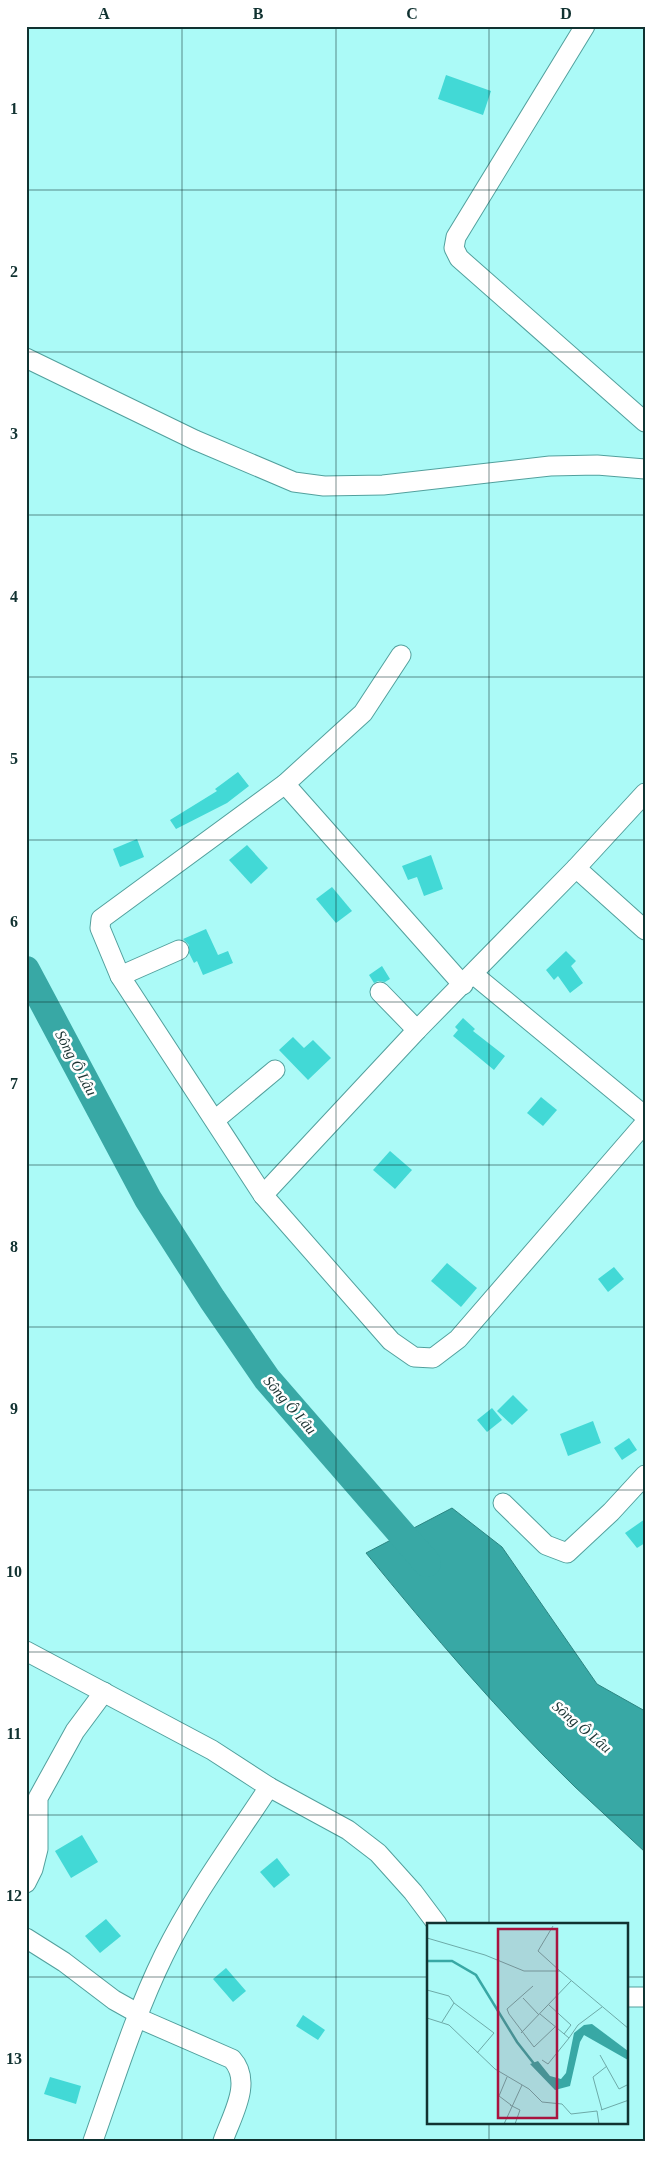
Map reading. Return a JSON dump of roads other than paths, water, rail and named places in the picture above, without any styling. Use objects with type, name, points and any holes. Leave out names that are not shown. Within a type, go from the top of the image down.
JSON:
[{"type":"street","points":[[585,26],[456,237],[454,248],[459,258],[645,422]]},
{"type":"street","points":[[26,358],[195,440],[294,482],[324,486],[383,485],[550,466],[597,465],[645,469]]},
{"type":"street","points":[[401,655],[363,713],[285,784],[101,918],[100,928],[120,976],[263,1195],[390,1341],[414,1357],[433,1358],[458,1339],[645,1123]]},
{"type":"street","points":[[285,784],[468,979],[645,1116]]},
{"type":"street","points":[[263,1195],[417,1030],[576,868],[645,793]]},
{"type":"street","points":[[576,868],[645,930]]},
{"type":"street","points":[[120,976],[179,950]]},
{"type":"street","points":[[380,992],[417,1030]]},
{"type":"street","points":[[215,1120],[275,1070]]},
{"type":"street","points":[[503,1503],[546,1545],[567,1553],[611,1512],[645,1475]]},
{"type":"street","points":[[26,1651],[212,1750],[269,1787],[348,1830],[378,1853],[398,1874],[436,1923]]},
{"type":"street","points":[[26,1883],[33,1869],[38,1849],[38,1798],[75,1731],[104,1692]]},
{"type":"street","points":[[92,2141],[138,2016],[163,1957],[179,1926],[269,1787]]},
{"type":"street","points":[[26,1938],[64,1962],[138,2016],[232,2059],[240,2067],[242,2086],[223,2141]]},
{"type":"street","points":[[628,1997],[645,1997]]},
{"type":"water","points":[[452,1508],[502,1547],[597,1684],[645,1711],[645,1852],[575,1787],[520,1731],[441,1643],[366,1553]]},
{"type":"waterway","name":"Sông Ô Lâu","points":[[26,970],[148,1199],[212,1299],[267,1379],[427,1563]]}]
